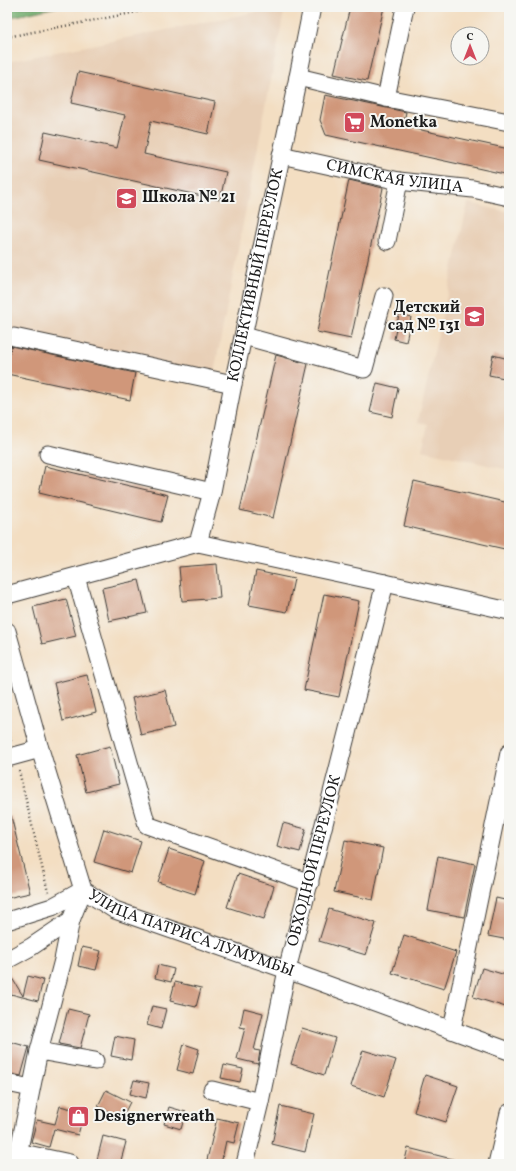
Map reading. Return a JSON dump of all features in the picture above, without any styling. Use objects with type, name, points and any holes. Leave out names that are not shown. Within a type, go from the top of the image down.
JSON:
[{"type":"street","name":"КОЛЛЕКТИВНЫЙ ПЕРЕУЛОК","points":[[198,543],[212,492],[233,384],[312,7]]},
{"type":"street","points":[[386,98],[406,7]]},
{"type":"street","points":[[298,77],[386,98],[509,122]]},
{"type":"street","name":"СИМСКАЯ УЛИЦА","points":[[281,155],[399,181],[474,189],[509,197]]},
{"type":"street","points":[[387,241],[399,181]]},
{"type":"street","points":[[244,336],[364,368],[384,296]]},
{"type":"street","points":[[14,337],[233,384]]},
{"type":"street","points":[[48,454],[212,492]]},
{"type":"street","points":[[7,595],[198,543],[385,583],[509,612]]},
{"type":"street","points":[[76,577],[147,825],[310,883]]},
{"type":"street","name":"ОБХОДНОЙ ПЕРЕУЛОК","points":[[244,1164],[260,1102],[287,970],[385,583]]},
{"type":"street","name":"УЛИЦА ПАТРИСА ЛУМУМБЫ","points":[[7,631],[82,890],[115,910],[452,1029],[509,1051]]},
{"type":"street","points":[[11,757],[40,749]]},
{"type":"street","points":[[452,1029],[509,753]]},
{"type":"street","points":[[7,921],[52,907],[82,890]]},
{"type":"street","points":[[70,1163],[17,1158],[39,1051],[63,960],[71,920],[82,890]]},
{"type":"street","points":[[7,960],[31,947],[71,920]]},
{"type":"street","points":[[39,1051],[94,1061]]},
{"type":"street","points":[[7,1083],[32,1088]]},
{"type":"street","points":[[212,1090],[260,1102]]},
{"type":"street","points":[[497,1164],[509,1113]]},
{"type":"path","points":[[7,37],[163,7]]},
{"type":"path","points":[[7,725],[11,757],[52,907]]},
{"type":"shaded area","name":"Школа № 21","points":[[285,7],[213,378],[7,334],[7,62]]},
{"type":"shaded area","name":"Детский сад № 131","points":[[468,203],[509,212],[509,470],[422,450],[428,424],[418,422]]},
{"type":"green space","points":[[7,7],[57,7],[7,18]]},
{"type":"building","points":[[350,7],[384,7],[367,81],[334,74]]},
{"type":"building","points":[[78,72],[215,102],[208,134],[151,121],[144,154],[226,172],[220,200],[39,160],[45,132],[117,148],[125,115],[71,103]]},
{"type":"building","points":[[325,95],[406,112],[403,126],[509,149],[509,175],[326,135],[320,120]]},
{"type":"building","points":[[349,180],[383,188],[351,339],[317,332]]},
{"type":"building","points":[[399,314],[411,317],[406,342],[394,339]]},
{"type":"building","points":[[11,346],[135,373],[130,400],[7,374]]},
{"type":"building","points":[[276,355],[308,364],[273,518],[240,510]]},
{"type":"building","points":[[493,355],[509,359],[509,379],[489,375]]},
{"type":"building","points":[[377,383],[398,388],[392,417],[370,412]]},
{"type":"building","points":[[45,466],[168,495],[161,522],[39,493]]},
{"type":"building","points":[[414,481],[509,503],[509,550],[404,526]]},
{"type":"building","points":[[217,564],[220,598],[182,601],[179,567]]},
{"type":"building","points":[[256,571],[294,579],[287,612],[249,605]]},
{"type":"building","points":[[139,580],[147,613],[109,621],[102,588]]},
{"type":"building","points":[[324,594],[359,601],[339,697],[304,690]]},
{"type":"building","points":[[66,599],[76,636],[42,644],[33,607]]},
{"type":"building","points":[[87,675],[96,712],[63,721],[54,683]]},
{"type":"building","points":[[165,690],[174,727],[141,735],[132,698]]},
{"type":"building","points":[[110,746],[119,784],[86,792],[77,755]]},
{"type":"building","points":[[7,816],[11,816],[30,893],[7,898]]},
{"type":"building","points":[[283,823],[306,829],[300,852],[277,846]]},
{"type":"building","points":[[104,829],[141,841],[131,873],[94,862]]},
{"type":"building","points":[[345,840],[383,848],[373,900],[334,892]]},
{"type":"building","points":[[169,849],[205,861],[195,894],[158,882]]},
{"type":"building","points":[[438,856],[475,864],[464,917],[428,910]]},
{"type":"building","points":[[238,874],[274,886],[264,919],[227,907]]},
{"type":"building","points":[[496,898],[509,901],[509,940],[488,936]]},
{"type":"building","points":[[329,909],[376,923],[366,955],[319,941]]},
{"type":"building","points":[[404,935],[456,952],[444,989],[392,973]]},
{"type":"building","points":[[82,947],[101,951],[96,970],[78,966]]},
{"type":"building","points":[[158,965],[174,969],[171,982],[155,978]]},
{"type":"building","points":[[482,968],[509,976],[509,1008],[473,997]]},
{"type":"building","points":[[7,970],[23,996],[28,976],[43,980],[38,1001],[7,993]]},
{"type":"building","points":[[175,982],[201,988],[196,1007],[170,1001]]},
{"type":"building","points":[[152,1006],[166,1009],[161,1029],[147,1025]]},
{"type":"building","points":[[244,1008],[263,1013],[254,1050],[260,1051],[258,1064],[237,1059],[245,1028],[240,1027]]},
{"type":"building","points":[[68,1009],[89,1014],[80,1048],[59,1044]]},
{"type":"building","points":[[302,1028],[335,1038],[324,1075],[291,1064]]},
{"type":"building","points":[[115,1036],[134,1040],[131,1060],[111,1056]]},
{"type":"building","points":[[7,1041],[29,1047],[21,1076],[7,1073]]},
{"type":"building","points":[[184,1044],[199,1049],[193,1074],[177,1070]]},
{"type":"building","points":[[363,1050],[396,1060],[384,1097],[351,1086]]},
{"type":"building","points":[[224,1065],[243,1069],[240,1082],[221,1078]]},
{"type":"building","points":[[425,1075],[458,1086],[446,1122],[414,1112]]},
{"type":"building","points":[[134,1080],[149,1083],[146,1098],[130,1094]]},
{"type":"building","points":[[106,1090],[130,1102],[122,1118],[98,1106]]},
{"type":"building","points":[[60,1106],[84,1112],[78,1135],[54,1129],[49,1147],[31,1142],[37,1120],[55,1124]]},
{"type":"building","points":[[280,1106],[314,1114],[305,1152],[272,1144]]},
{"type":"building","points":[[169,1107],[186,1112],[181,1129],[164,1124]]},
{"type":"building","points":[[217,1118],[239,1123],[234,1143],[226,1141],[221,1164],[206,1164]]},
{"type":"building","points":[[103,1136],[126,1142],[120,1164],[109,1164],[97,1160]]},
{"type":"building","points":[[408,1148],[456,1160],[456,1164],[404,1164]]},
{"type":"place","name":"Monetka","points":[[355,123]]},
{"type":"place","name":"Школа № 21","points":[[127,198]]},
{"type":"place","name":"Детский сад № 131","points":[[475,317]]},
{"type":"place","name":"Designerwreath","points":[[78,1117]]}]
